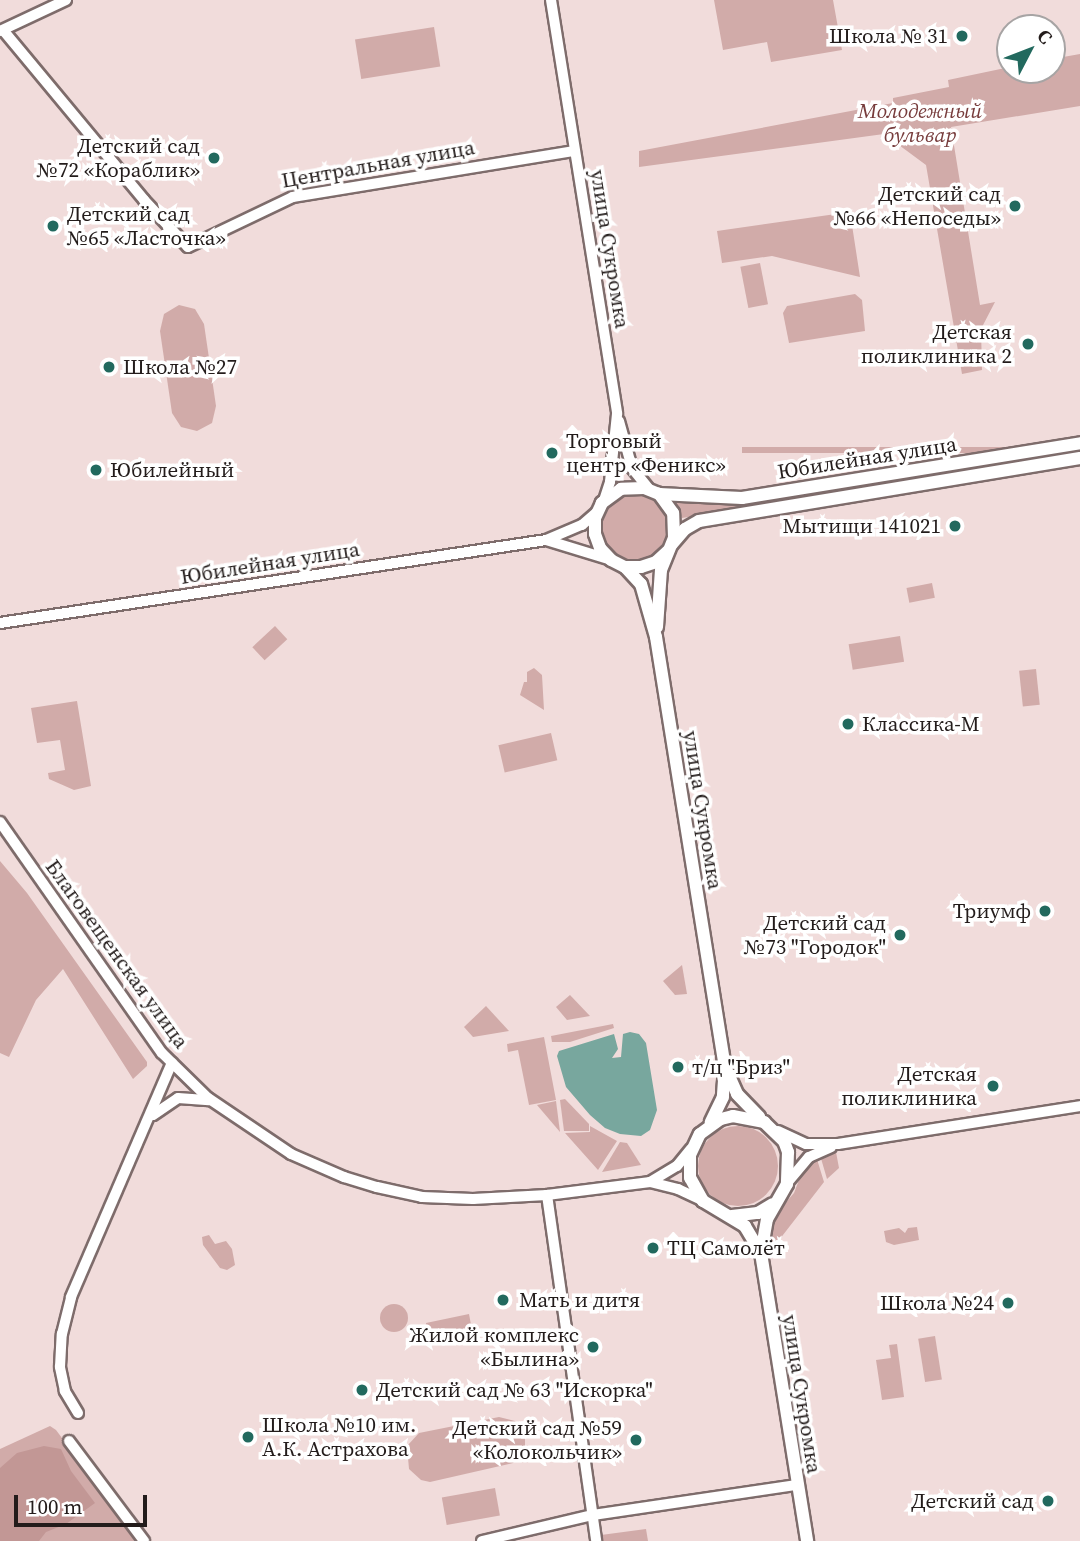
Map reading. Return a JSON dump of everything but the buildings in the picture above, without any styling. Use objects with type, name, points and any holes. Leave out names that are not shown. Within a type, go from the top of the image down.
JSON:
[{"type":"main road","name":"Юбилейная улица","points":[[655,492],[742,498],[1080,443]]},
{"type":"main road","name":"Юбилейная улица","points":[[670,548],[685,528],[699,521],[1080,458]]},
{"type":"main road","points":[[656,638],[662,570],[670,548],[675,521],[669,506],[655,492],[636,487],[621,489],[600,507],[594,526],[597,541],[611,560],[625,567],[649,565],[670,548]]},
{"type":"main road","name":"улица Сукромка","points":[[625,567],[641,583],[656,638],[725,1066],[723,1097],[709,1126]]},
{"type":"main road","name":"улица Сукромка","points":[[725,1066],[737,1094],[769,1126]]},
{"type":"main road","points":[[733,1116],[769,1126],[788,1152],[784,1189],[767,1219],[761,1253],[745,1226],[703,1201],[690,1178],[693,1146],[709,1126],[733,1116]]},
{"type":"main road","points":[[724,1214],[736,1217],[758,1213],[784,1189]]},
{"type":"main road","name":"улица Сукромка","points":[[761,1253],[807,1541]]},
{"type":"street","points":[[2,31],[66,0]]},
{"type":"street","name":"улица Сукромка","points":[[551,0],[617,414],[611,482],[600,507]]},
{"type":"street","name":"Центральная улица","points":[[2,31],[144,200],[188,247],[293,197],[575,151]]},
{"type":"street","points":[[617,414],[632,468],[642,483],[655,492]]},
{"type":"street","name":"Юбилейная улица","points":[[0,624],[546,540],[582,525],[600,507]]},
{"type":"street","name":"Юбилейная улица","points":[[546,540],[557,545],[584,549],[611,560]]},
{"type":"street","name":"Благовещенская улица","points":[[0,822],[172,1063],[212,1101],[291,1154],[357,1182],[436,1198],[547,1195],[650,1182]]},
{"type":"street","points":[[78,1413],[70,1403],[62,1379],[60,1354],[65,1319],[78,1277],[172,1063]]},
{"type":"street","points":[[145,1125],[160,1108],[178,1098],[212,1101]]},
{"type":"street","points":[[769,1126],[806,1144],[838,1144],[1080,1106]]},
{"type":"street","points":[[784,1189],[809,1157],[838,1144]]},
{"type":"street","points":[[650,1182],[677,1166],[693,1146]]},
{"type":"street","points":[[650,1182],[678,1189],[703,1201]]},
{"type":"street","points":[[547,1195],[570,1376],[596,1541]]},
{"type":"street","points":[[69,1441],[144,1541]]},
{"type":"street","points":[[482,1541],[593,1515],[797,1485]]},
{"type":"green space","points":[[714,0],[833,0],[842,50],[771,62],[767,42],[723,50]]},
{"type":"green space","points":[[434,27],[440,67],[361,79],[355,40]]},
{"type":"green space","name":"Молодежный бульвар","points":[[1080,54],[1080,106],[951,127],[980,305],[995,302],[981,329],[982,370],[962,374],[926,165],[884,134],[639,167],[639,151],[893,103],[893,98],[949,87],[948,80],[996,70],[996,84],[1066,84],[1066,56]]},
{"type":"green space","points":[[850,212],[860,277],[772,256],[722,263],[717,231]]},
{"type":"green space","points":[[760,263],[768,304],[748,308],[740,267]]},
{"type":"green space","points":[[855,294],[862,300],[865,331],[789,343],[783,313],[787,306]]},
{"type":"green space","points":[[179,305],[195,309],[204,324],[216,406],[212,423],[197,431],[181,427],[172,413],[160,331],[164,314]]},
{"type":"green space","points":[[742,447],[1080,447],[1080,453],[742,453]]},
{"type":"green space","points":[[635,494],[648,496],[658,504],[666,514],[666,540],[658,550],[648,558],[635,560],[622,558],[612,550],[604,540],[602,527],[604,514],[612,504],[622,496]]},
{"type":"green space","points":[[674,499],[740,503],[741,509],[682,518]]},
{"type":"green space","points":[[932,583],[935,598],[909,603],[906,588]]},
{"type":"green space","points":[[275,626],[287,639],[265,660],[252,647]]},
{"type":"green space","points":[[900,636],[904,662],[853,670],[849,644]]},
{"type":"green space","points":[[534,668],[542,675],[544,710],[520,695],[524,682],[527,682],[527,672]]},
{"type":"green space","points":[[1036,669],[1040,705],[1023,707],[1019,671]]},
{"type":"green space","points":[[77,701],[91,786],[74,790],[49,779],[48,773],[65,770],[60,740],[37,743],[31,708]]},
{"type":"green space","points":[[551,733],[557,760],[505,772],[498,745]]},
{"type":"green space","points":[[0,861],[27,893],[147,1062],[147,1066],[133,1079],[63,969],[36,1000],[9,1057],[0,1053]]},
{"type":"green space","points":[[682,965],[687,994],[675,995],[663,981]]},
{"type":"green space","points":[[570,995],[590,1016],[567,1020],[556,1007]]},
{"type":"green space","points":[[486,1006],[509,1031],[473,1037],[464,1027]]},
{"type":"green space","points":[[613,1024],[614,1028],[570,1042],[552,1042],[551,1036]]},
{"type":"green space","points":[[544,1037],[556,1100],[529,1105],[518,1050],[508,1052],[507,1044]]},
{"type":"green space","points":[[565,1099],[589,1124],[589,1131],[564,1131],[560,1100]]},
{"type":"green space","points":[[556,1101],[560,1132],[537,1105]]},
{"type":"green space","points":[[590,1126],[617,1141],[598,1170],[565,1133],[590,1132]]},
{"type":"green space","points":[[738,1126],[753,1129],[766,1138],[775,1151],[778,1166],[775,1181],[766,1194],[753,1203],[738,1206],[723,1203],[710,1194],[701,1181],[698,1166],[701,1151],[710,1138],[723,1129]]},
{"type":"green space","points":[[620,1142],[627,1143],[641,1165],[602,1172]]},
{"type":"green space","points":[[836,1152],[839,1168],[827,1179],[820,1155]]},
{"type":"green space","points":[[816,1156],[824,1182],[776,1244],[768,1243],[774,1216],[794,1193],[804,1167]]},
{"type":"green space","points":[[917,1227],[919,1240],[894,1245],[886,1242],[884,1231],[899,1228],[905,1233],[908,1228]]},
{"type":"green space","points":[[209,1235],[215,1244],[226,1241],[232,1249],[235,1265],[227,1270],[220,1268],[203,1245],[202,1237]]},
{"type":"green space","points":[[394,1304],[404,1308],[408,1318],[404,1328],[394,1332],[384,1328],[380,1318],[384,1308]]},
{"type":"green space","points":[[469,1314],[473,1335],[428,1342],[426,1323]]},
{"type":"green space","points":[[935,1336],[942,1379],[925,1382],[918,1339]]},
{"type":"green space","points":[[897,1344],[904,1397],[882,1400],[876,1360],[891,1358],[889,1345]]},
{"type":"green space","points":[[499,1417],[515,1421],[525,1435],[525,1448],[513,1463],[430,1482],[421,1480],[409,1469],[407,1446],[419,1433]]},
{"type":"green space","points":[[50,1426],[56,1430],[139,1541],[0,1541],[0,1449]]},
{"type":"green space","points":[[495,1488],[500,1516],[447,1525],[442,1497]]},
{"type":"green space","points":[[646,1529],[648,1541],[602,1541],[601,1535]]},
{"type":"shaded area","points":[[44,1446],[61,1449],[71,1471],[95,1503],[66,1524],[46,1532],[39,1541],[0,1541],[0,1468],[17,1453]]},
{"type":"water","points":[[614,1034],[618,1049],[612,1058],[621,1057],[623,1034],[639,1034],[646,1043],[657,1110],[650,1130],[641,1136],[620,1134],[605,1128],[590,1115],[566,1087],[557,1056],[559,1051]]},
{"type":"place","name":"Школа № 31","points":[[962,36]]},
{"type":"place","name":"Детский сад №72 «Кораблик»","points":[[214,158]]},
{"type":"place","name":"Детский сад №66 «Непоседы»","points":[[1015,206]]},
{"type":"place","name":"Детский сад №65 «Ласточка»","points":[[53,226]]},
{"type":"place","name":"Детская поликлиника 2","points":[[1028,344]]},
{"type":"place","name":"Школа №27","points":[[109,367]]},
{"type":"place","name":"Торговый центр «Феникс»","points":[[552,453]]},
{"type":"place","name":"Юбилейный","points":[[96,470]]},
{"type":"place","name":"Мытищи 141021","points":[[955,526]]},
{"type":"place","name":"Классика-М","points":[[848,724]]},
{"type":"place","name":"Триумф","points":[[1045,911]]},
{"type":"place","name":"Детский сад №73 \"Городок\"","points":[[900,935]]},
{"type":"place","name":"т/ц \"Бриз\"","points":[[678,1067]]},
{"type":"place","name":"Детская поликлиника","points":[[993,1086]]},
{"type":"place","name":"ТЦ Самолёт","points":[[653,1248]]},
{"type":"place","name":"Мать и дитя","points":[[503,1300]]},
{"type":"place","name":"Школа №24","points":[[1008,1303]]},
{"type":"place","name":"Жилой комплекс «Былина»","points":[[593,1347]]},
{"type":"place","name":"Детский сад № 63 \"Искорка\"","points":[[362,1390]]},
{"type":"place","name":"Школа №10 им. А.К. Астрахова","points":[[248,1437]]},
{"type":"place","name":"Детский сад №59 «Колокольчик»","points":[[636,1440]]},
{"type":"place","name":"Детский сад","points":[[1048,1501]]}]
